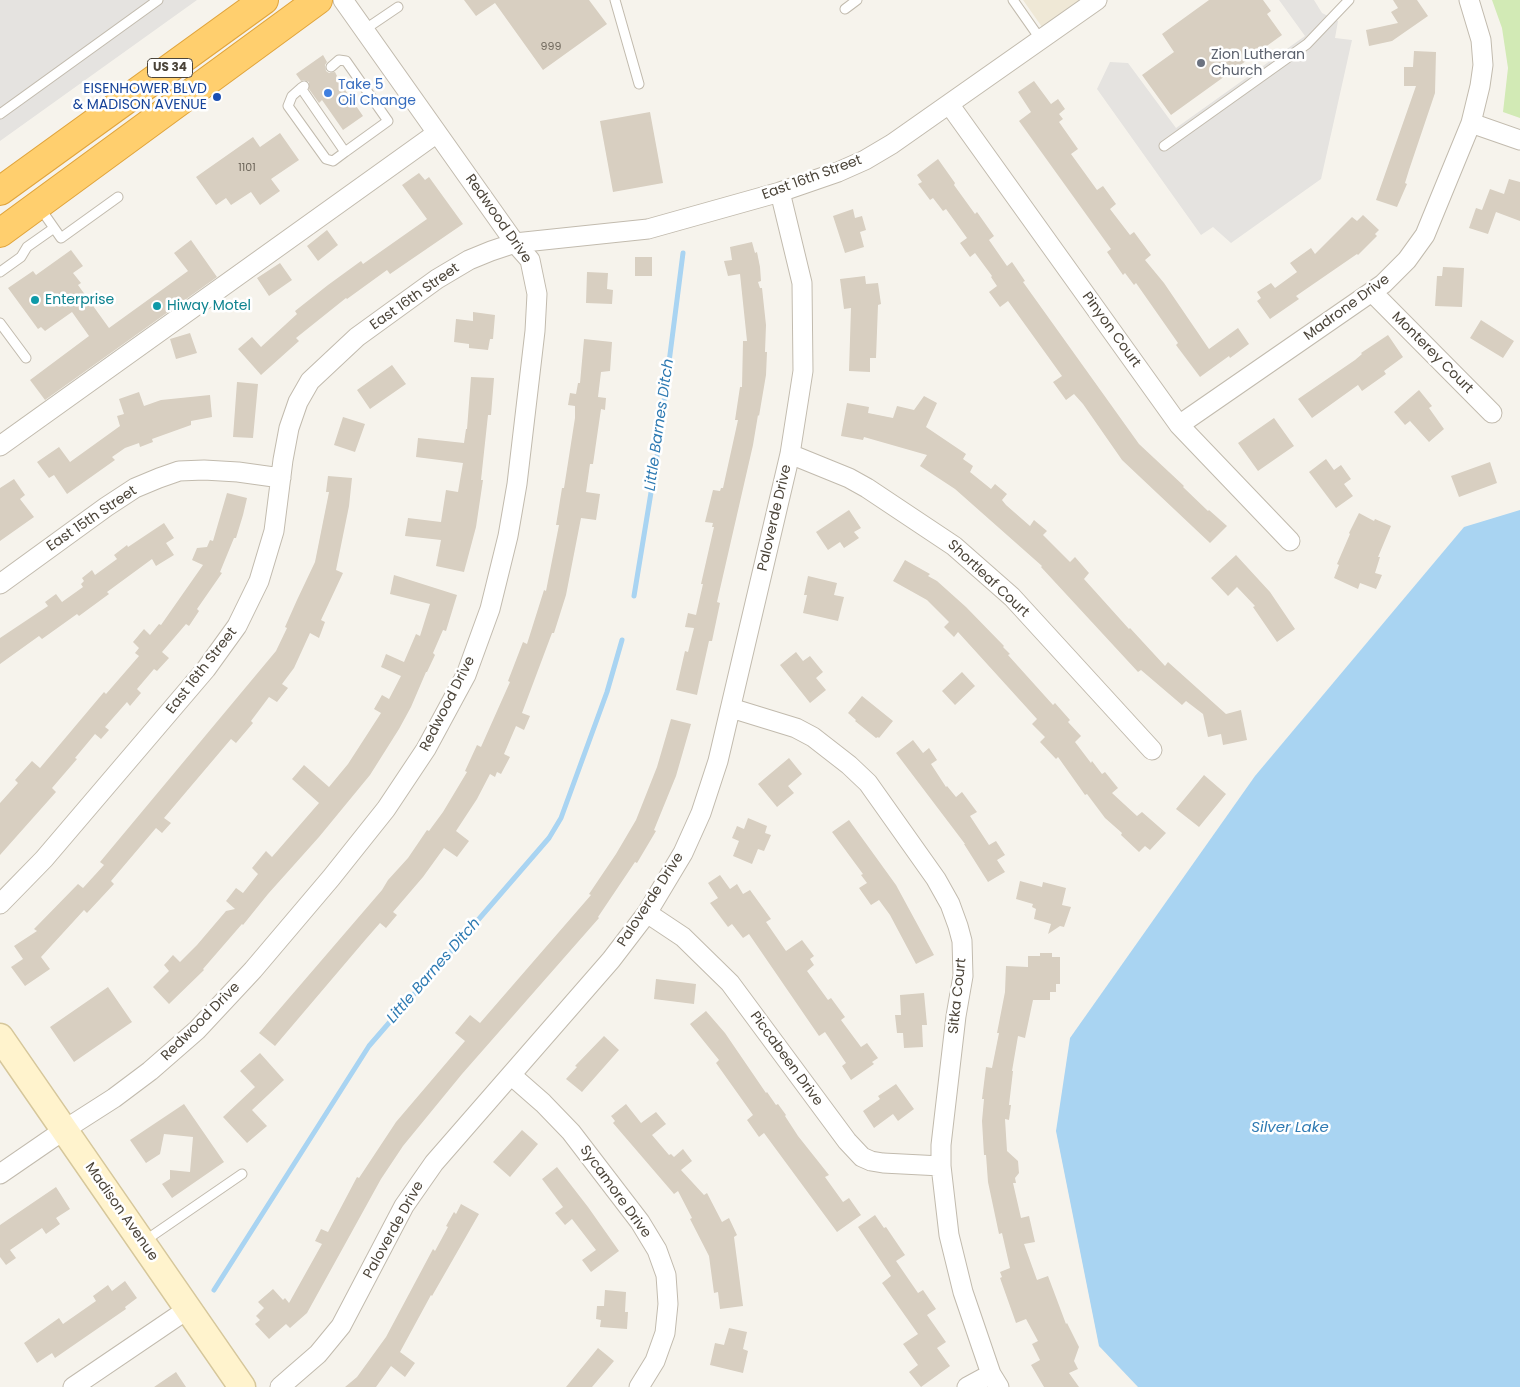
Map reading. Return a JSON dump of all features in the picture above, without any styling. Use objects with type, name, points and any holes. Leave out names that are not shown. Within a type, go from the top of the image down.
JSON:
[{"type":"highway","name":"US 34","points":[[4,194],[77,136],[264,0]]},
{"type":"highway","name":"US 34","points":[[0,233],[318,0]]},
{"type":"main road","name":"Madison Avenue","points":[[0,1038],[242,1387]]},
{"type":"street","name":"Redwood Drive","points":[[0,1174],[114,1098],[150,1071],[197,1030],[253,970],[331,878],[386,809],[426,749],[466,675],[490,609],[508,536],[517,484],[537,294],[530,260],[515,243],[343,0]]},
{"type":"street","name":"Madrone Drive","points":[[1179,425],[1383,284],[1407,260],[1425,234],[1471,123],[1480,86],[1483,65],[1481,40],[1469,0]]},
{"type":"street","name":"East 16th Street","points":[[0,904],[44,859],[206,669],[237,626],[259,581],[274,532],[289,428],[298,402],[310,381],[357,337],[437,279],[469,260],[515,243],[648,229],[780,192],[838,172],[865,160],[892,144],[1040,40],[1088,2]]},
{"type":"street","name":"Pinyon Court","points":[[949,104],[1179,425],[1290,541]]},
{"type":"street","points":[[1471,123],[1520,140]]},
{"type":"street","points":[[0,446],[437,133]]},
{"type":"street","name":"Paloverde Drive","points":[[280,1387],[318,1354],[341,1326],[418,1183],[470,1120],[611,960],[647,913],[683,853],[701,814],[718,761],[790,454],[803,372],[802,292],[799,268],[780,192]]},
{"type":"street","name":"Monterey Court","points":[[1372,292],[1492,413]]},
{"type":"street","name":"Shortleaf Court","points":[[790,454],[849,478],[867,488],[954,546],[1012,597],[1152,750]]},
{"type":"street","name":"East 15th Street","points":[[0,584],[106,507],[135,488],[159,478],[179,471],[204,470],[238,472],[281,478]]},
{"type":"street","name":"Sitka Court","points":[[731,708],[796,728],[814,737],[849,765],[868,783],[936,879],[950,904],[962,941],[963,976],[956,1016],[942,1136],[941,1166],[949,1235],[963,1292],[995,1381]]},
{"type":"street","name":"Piccabeen Drive","points":[[647,913],[683,937],[730,982],[846,1141],[862,1157],[883,1163],[941,1166]]},
{"type":"street","name":"Sycamore Drive","points":[[511,1075],[543,1103],[571,1132],[640,1222],[657,1250],[666,1275],[668,1304],[666,1333],[655,1361],[639,1387]]},
{"type":"street","points":[[73,1387],[188,1309]]},
{"type":"street","points":[[967,1387],[995,1381]]},
{"type":"lane","points":[[0,114],[158,0]]},
{"type":"lane","points":[[615,0],[639,84]]},
{"type":"lane","points":[[845,8],[857,0]]},
{"type":"lane","points":[[1012,0],[1040,40]]},
{"type":"lane","points":[[1164,146],[1307,44],[1349,0]]},
{"type":"lane","points":[[364,30],[398,6]]},
{"type":"lane","points":[[331,66],[339,60],[346,61],[388,121],[333,161],[326,159],[288,106],[292,96],[302,87],[345,152]]},
{"type":"lane","points":[[38,205],[61,238],[118,197]]},
{"type":"lane","points":[[0,272],[21,257],[27,247],[54,228]]},
{"type":"lane","points":[[0,323],[26,358]]},
{"type":"lane","points":[[142,1243],[242,1174]]},
{"type":"shaded area","points":[[0,0],[197,0],[0,141]]},
{"type":"shaded area","points":[[1023,0],[1080,0],[1042,27]]},
{"type":"shaded area","points":[[1279,0],[1314,0],[1322,13],[1338,21],[1335,38],[1352,40],[1321,179],[1231,243],[1213,227],[1201,235],[1097,89],[1110,62],[1128,63],[1176,128],[1305,36]]},
{"type":"green space","points":[[1492,0],[1520,0],[1520,118],[1503,112],[1508,68],[1502,28]]},
{"type":"water","name":"Silver Lake","points":[[1520,510],[1520,1387],[1138,1387],[1099,1346],[1056,1131],[1070,1038],[1255,776],[1464,527]]},
{"type":"building","points":[[464,0],[589,0],[607,24],[543,70],[495,3],[476,16]]},
{"type":"building","name":"Zion Lutheran Church","points":[[1209,0],[1263,0],[1271,11],[1267,14],[1282,35],[1171,115],[1142,75],[1174,52],[1162,34]]},
{"type":"building","points":[[1393,0],[1417,0],[1428,16],[1392,41],[1369,46],[1366,30],[1398,23],[1391,12],[1398,8]]},
{"type":"building","points":[[1414,51],[1436,52],[1435,93],[1405,183],[1407,184],[1397,207],[1376,200],[1416,86],[1404,86],[1404,67],[1413,67]]},
{"type":"building","name":"Take 5 Oil Change","points":[[323,55],[327,62],[325,65],[326,71],[329,73],[335,72],[336,77],[363,116],[343,130],[322,100],[319,103],[309,89],[309,82],[301,81],[296,74]]},
{"type":"building","points":[[1034,81],[1051,104],[1058,99],[1065,109],[1059,114],[1063,119],[1059,122],[1078,149],[1071,154],[1097,190],[1103,186],[1116,204],[1110,209],[1130,235],[1134,232],[1151,255],[1145,260],[1164,283],[1209,349],[1238,328],[1249,344],[1200,377],[1176,345],[1178,343],[1136,283],[1134,285],[1125,273],[1123,275],[1107,252],[1111,249],[1019,121],[1031,112],[1018,92]]},
{"type":"building","points":[[650,112],[663,183],[613,192],[600,121]]},
{"type":"building","points":[[280,133],[299,160],[271,179],[280,191],[260,205],[251,192],[231,205],[226,198],[216,205],[196,177],[253,137],[260,147]]},
{"type":"building","points":[[938,159],[975,214],[977,212],[994,236],[989,240],[1007,266],[1012,262],[1025,281],[1023,282],[1139,444],[1208,511],[1227,526],[1210,543],[1122,460],[1074,394],[1066,400],[1053,382],[1062,376],[1008,301],[1000,307],[989,292],[997,286],[992,276],[975,253],[970,257],[960,243],[967,238],[946,209],[943,211],[933,198],[930,200],[918,184],[922,182],[917,175]]},
{"type":"building","points":[[419,173],[425,180],[429,177],[463,224],[390,274],[387,270],[346,298],[296,338],[299,341],[261,375],[238,349],[252,337],[261,347],[297,314],[295,311],[328,285],[361,261],[363,264],[427,219],[402,185]]},
{"type":"building","points":[[1509,179],[1520,182],[1520,221],[1496,212],[1488,234],[1469,228],[1476,208],[1482,210],[1490,189],[1504,194]]},
{"type":"building","points":[[853,209],[855,218],[862,216],[866,230],[860,232],[864,247],[845,253],[833,216]]},
{"type":"building","points":[[1363,215],[1379,230],[1375,234],[1377,236],[1358,255],[1296,296],[1299,299],[1270,319],[1257,301],[1261,298],[1257,292],[1271,283],[1275,288],[1297,272],[1290,263],[1311,248],[1315,254],[1352,217],[1357,221]]},
{"type":"building","points":[[327,230],[338,245],[318,261],[307,246]]},
{"type":"building","points":[[191,240],[217,277],[45,400],[30,380],[89,336],[72,312],[45,331],[41,327],[38,329],[8,288],[33,271],[36,275],[71,250],[83,266],[73,273],[81,283],[78,285],[109,328],[188,271],[174,253]]},
{"type":"building","points":[[752,242],[755,253],[757,252],[760,267],[761,281],[758,282],[760,288],[762,288],[766,325],[766,375],[753,445],[717,602],[720,603],[712,641],[709,641],[697,695],[676,690],[685,651],[688,652],[694,628],[685,627],[688,613],[696,615],[714,527],[712,527],[713,523],[705,522],[713,490],[720,491],[723,488],[738,420],[735,420],[740,387],[742,387],[743,341],[747,341],[740,274],[728,276],[724,261],[732,260],[730,247]]},
{"type":"building","points":[[635,257],[652,257],[652,276],[635,276]]},
{"type":"building","points":[[280,263],[292,280],[269,296],[257,278]]},
{"type":"building","points":[[1443,267],[1464,268],[1462,307],[1435,306],[1437,276],[1442,276]]},
{"type":"building","points":[[587,272],[608,273],[607,289],[613,290],[612,304],[586,303]]},
{"type":"building","points":[[865,276],[866,284],[878,283],[881,304],[878,305],[876,358],[870,358],[870,372],[849,371],[851,308],[844,309],[840,279]]},
{"type":"building","points":[[473,312],[495,315],[493,339],[490,339],[488,350],[469,348],[469,344],[454,342],[456,319],[473,321]]},
{"type":"building","points":[[1481,320],[1514,341],[1503,358],[1470,338]]},
{"type":"building","points":[[190,333],[197,353],[176,359],[170,339]]},
{"type":"building","points":[[1388,335],[1403,357],[1384,371],[1386,374],[1362,391],[1358,385],[1312,418],[1298,399]]},
{"type":"building","points":[[584,339],[612,342],[610,371],[601,372],[598,397],[606,398],[605,410],[601,409],[593,464],[590,464],[586,492],[600,494],[596,520],[581,518],[566,595],[554,633],[552,633],[522,713],[530,716],[524,730],[516,726],[504,754],[510,757],[501,774],[497,772],[495,777],[490,774],[477,799],[456,831],[469,841],[457,857],[444,848],[423,877],[393,912],[397,915],[386,928],[380,923],[275,1046],[259,1033],[382,890],[388,880],[408,858],[427,830],[429,831],[443,812],[467,772],[465,771],[477,745],[481,747],[510,682],[508,681],[523,642],[527,644],[544,590],[546,591],[559,525],[556,525],[575,418],[575,406],[568,405],[570,393],[576,394],[578,383],[580,383]]},
{"type":"building","points":[[392,365],[406,384],[370,409],[357,390]]},
{"type":"building","points":[[471,377],[494,378],[491,415],[488,415],[481,480],[483,480],[476,527],[464,572],[436,566],[441,540],[405,536],[408,518],[441,522],[446,490],[458,492],[463,463],[416,457],[418,438],[464,443],[467,429]]},
{"type":"building","points":[[237,382],[258,384],[253,438],[233,437]]},
{"type":"building","points":[[1419,390],[1432,406],[1429,408],[1444,429],[1429,442],[1410,421],[1405,425],[1394,412]]},
{"type":"building","points":[[139,392],[144,406],[161,400],[210,395],[212,417],[191,421],[191,425],[152,439],[153,442],[140,447],[139,443],[125,448],[112,457],[115,460],[67,494],[54,475],[49,478],[37,462],[59,447],[70,462],[120,426],[117,416],[124,414],[119,399]]},
{"type":"building","points":[[924,396],[937,403],[926,427],[966,454],[963,459],[973,466],[970,472],[991,489],[995,484],[1007,494],[1002,500],[1006,505],[1030,526],[1034,520],[1047,531],[1043,535],[1070,562],[1075,557],[1089,573],[1084,579],[1165,666],[1168,662],[1226,714],[1241,710],[1247,740],[1223,745],[1221,734],[1208,737],[1203,714],[1186,701],[1182,705],[1141,670],[1138,672],[1042,566],[955,489],[920,466],[927,455],[864,437],[863,440],[841,436],[847,403],[869,407],[868,413],[893,418],[897,406],[914,410]]},
{"type":"building","points":[[343,417],[365,424],[355,452],[334,445]]},
{"type":"building","points":[[1274,418],[1294,446],[1258,471],[1238,443]]},
{"type":"building","points":[[1326,459],[1334,470],[1341,465],[1351,479],[1344,484],[1353,496],[1336,508],[1309,472]]},
{"type":"building","points":[[1490,462],[1497,483],[1459,497],[1451,476]]},
{"type":"building","points":[[328,476],[352,478],[349,506],[336,570],[343,573],[321,620],[325,622],[319,638],[310,633],[294,668],[282,684],[288,688],[277,702],[269,697],[251,721],[253,723],[236,743],[231,739],[164,818],[171,823],[162,833],[156,828],[111,881],[114,884],[87,913],[84,910],[41,957],[50,969],[25,986],[11,967],[23,959],[14,946],[37,931],[34,929],[78,884],[83,888],[104,865],[100,862],[276,651],[315,562],[329,492],[326,492]]},
{"type":"building","points":[[14,479],[25,495],[20,499],[34,517],[0,541],[0,488]]},
{"type":"building","points":[[227,493],[247,498],[243,515],[236,538],[234,538],[220,572],[222,573],[197,609],[199,611],[189,626],[186,624],[162,652],[169,658],[157,671],[154,669],[137,689],[141,693],[130,706],[127,702],[105,727],[109,730],[101,739],[95,734],[52,788],[56,792],[0,855],[0,803],[18,783],[15,780],[32,761],[40,768],[104,692],[106,694],[139,656],[135,653],[139,648],[133,642],[144,629],[150,635],[159,624],[161,625],[203,565],[192,560],[197,548],[207,547],[210,540],[213,541]]},
{"type":"building","points":[[849,510],[861,528],[854,532],[859,538],[844,548],[840,542],[828,550],[816,532]]},
{"type":"building","points":[[1359,513],[1374,521],[1375,519],[1391,526],[1378,557],[1380,557],[1375,573],[1382,575],[1376,589],[1360,583],[1358,589],[1334,578],[1339,565],[1337,564]]},
{"type":"building","points":[[164,523],[174,538],[166,543],[174,555],[156,566],[152,559],[107,592],[109,594],[79,616],[77,614],[42,639],[39,636],[0,664],[0,638],[48,606],[45,602],[56,594],[62,602],[83,587],[81,584],[84,581],[82,578],[92,570],[95,575],[117,559],[114,555],[127,545],[128,547]]},
{"type":"building","points":[[1236,555],[1270,592],[1295,629],[1277,642],[1253,607],[1255,606],[1237,587],[1228,596],[1211,578]]},
{"type":"building","points":[[905,560],[930,574],[928,576],[937,581],[966,607],[1004,646],[1010,654],[1008,655],[1053,705],[1055,703],[1070,720],[1068,722],[1081,736],[1075,742],[1091,763],[1092,761],[1102,774],[1105,772],[1118,788],[1112,793],[1137,816],[1142,812],[1166,833],[1150,850],[1145,846],[1139,852],[1105,818],[1087,794],[1085,795],[1058,757],[1056,759],[1040,742],[1045,737],[1032,724],[1037,719],[958,632],[954,637],[944,627],[949,622],[927,600],[893,581]]},
{"type":"building","points":[[394,575],[457,595],[446,631],[443,630],[433,653],[435,655],[411,707],[370,775],[204,970],[169,1004],[153,987],[169,971],[164,965],[173,955],[180,962],[226,911],[235,909],[226,901],[236,888],[243,893],[258,874],[252,868],[266,851],[272,857],[319,803],[292,779],[304,765],[329,787],[348,764],[381,713],[374,709],[382,695],[389,699],[401,676],[381,667],[386,654],[404,662],[416,634],[420,636],[430,604],[390,594]]},
{"type":"building","points":[[808,576],[837,583],[834,595],[844,597],[838,621],[803,613],[807,595],[804,595]]},
{"type":"building","points":[[796,652],[803,661],[810,656],[823,672],[816,678],[826,690],[810,703],[780,665]]},
{"type":"building","points":[[962,672],[975,686],[955,705],[942,691]]},
{"type":"building","points":[[862,696],[893,721],[879,738],[876,738],[848,713]]},
{"type":"building","points":[[671,719],[691,724],[676,776],[654,830],[656,831],[637,863],[635,862],[599,918],[462,1074],[403,1146],[381,1179],[307,1313],[290,1328],[286,1324],[269,1339],[255,1324],[260,1320],[256,1316],[264,1308],[258,1302],[273,1289],[283,1300],[285,1298],[289,1303],[322,1244],[315,1241],[321,1229],[328,1232],[357,1177],[359,1178],[396,1122],[465,1041],[455,1033],[470,1015],[480,1023],[591,895],[589,894],[636,820],[657,767]]},
{"type":"building","points":[[913,740],[923,753],[929,748],[937,760],[931,764],[946,787],[956,797],[962,792],[977,812],[970,816],[989,845],[996,841],[1005,855],[997,860],[1005,872],[988,882],[965,844],[896,753]]},
{"type":"building","points":[[789,758],[802,774],[788,786],[794,793],[777,807],[758,784]]},
{"type":"building","points":[[1204,775],[1226,794],[1199,827],[1176,809]]},
{"type":"building","points":[[748,818],[767,826],[765,833],[771,835],[764,851],[758,849],[752,864],[733,856],[739,841],[732,838],[737,826],[744,829]]},
{"type":"building","points":[[849,820],[896,885],[934,955],[916,964],[890,915],[879,900],[871,905],[859,888],[867,883],[861,875],[863,874],[832,832]]},
{"type":"building","points":[[720,875],[730,889],[737,884],[743,894],[750,890],[771,919],[766,922],[786,951],[802,940],[814,956],[810,959],[814,965],[807,971],[828,1000],[831,998],[845,1017],[841,1020],[861,1047],[867,1043],[878,1058],[872,1062],[874,1064],[851,1080],[842,1066],[846,1063],[825,1032],[819,1036],[749,934],[743,938],[732,924],[728,927],[710,903],[718,898],[708,883]]},
{"type":"building","points":[[1020,881],[1042,887],[1043,882],[1066,888],[1062,905],[1071,907],[1064,927],[1060,926],[1048,934],[1051,924],[1034,919],[1036,909],[1032,907],[1033,904],[1016,899]]},
{"type":"building","points":[[1040,953],[1052,953],[1052,957],[1060,957],[1060,984],[1056,984],[1056,992],[1050,992],[1050,1000],[1033,1000],[1025,1038],[1018,1036],[1012,1071],[1009,1120],[1005,1119],[1007,1151],[1018,1161],[1019,1173],[1015,1178],[1016,1183],[1013,1183],[1021,1218],[1029,1216],[1035,1242],[1024,1244],[1037,1280],[1048,1276],[1066,1324],[1079,1347],[1074,1361],[1078,1369],[1069,1373],[1079,1387],[1044,1387],[1031,1365],[1040,1360],[1032,1344],[1038,1341],[1026,1319],[1016,1323],[1000,1278],[1002,1277],[1000,1272],[1010,1268],[1002,1233],[999,1234],[988,1182],[986,1155],[984,1155],[982,1121],[984,1099],[982,1099],[986,1067],[992,1068],[999,1033],[997,1033],[1005,992],[1006,966],[1028,967],[1028,956],[1040,956]]},
{"type":"building","points":[[656,979],[696,984],[694,1004],[654,999]]},
{"type":"building","points":[[108,987],[132,1022],[74,1062],[50,1027]]},
{"type":"building","points":[[924,993],[927,1025],[922,1025],[923,1047],[904,1048],[903,1033],[897,1033],[895,1015],[901,1015],[900,995]]},
{"type":"building","points":[[706,1011],[725,1033],[766,1093],[786,1115],[798,1136],[829,1175],[825,1177],[843,1202],[849,1198],[861,1215],[837,1232],[764,1133],[759,1137],[747,1120],[753,1115],[716,1063],[719,1060],[690,1024]]},
{"type":"building","points":[[604,1036],[619,1050],[582,1092],[566,1079],[577,1067],[575,1066]]},
{"type":"building","points":[[260,1053],[284,1080],[252,1110],[267,1126],[247,1143],[223,1117],[255,1087],[240,1071]]},
{"type":"building","points":[[896,1084],[914,1109],[898,1121],[893,1114],[874,1128],[863,1111],[880,1099],[878,1096]]},
{"type":"building","points":[[184,1104],[224,1162],[172,1198],[162,1184],[170,1179],[170,1170],[190,1172],[193,1137],[164,1134],[160,1154],[146,1163],[130,1140]]},
{"type":"building","points":[[626,1104],[641,1123],[656,1112],[666,1124],[652,1135],[669,1155],[671,1154],[674,1157],[683,1149],[692,1161],[681,1170],[704,1195],[707,1193],[722,1222],[729,1218],[737,1235],[734,1237],[743,1306],[720,1309],[718,1292],[714,1293],[709,1256],[678,1191],[674,1194],[613,1123],[615,1121],[611,1116]]},
{"type":"building","points":[[522,1130],[538,1144],[510,1177],[493,1162]]},
{"type":"building","points":[[557,1167],[619,1251],[591,1272],[582,1260],[596,1250],[572,1219],[565,1225],[555,1213],[563,1207],[542,1179]]},
{"type":"building","points":[[56,1187],[70,1209],[56,1218],[60,1224],[46,1234],[42,1228],[10,1250],[16,1258],[6,1265],[0,1257],[0,1225]]},
{"type":"building","points":[[461,1204],[479,1214],[400,1352],[415,1363],[405,1377],[391,1366],[376,1387],[345,1387],[357,1377],[386,1337],[433,1249],[435,1251],[448,1227],[446,1226],[454,1212],[456,1214]]},
{"type":"building","points":[[875,1215],[884,1228],[886,1227],[905,1255],[896,1261],[918,1293],[923,1290],[936,1309],[927,1315],[946,1342],[937,1348],[950,1366],[921,1387],[909,1372],[918,1365],[903,1344],[918,1334],[882,1283],[891,1276],[858,1227]]},
{"type":"building","points":[[125,1281],[137,1298],[125,1307],[126,1309],[55,1358],[52,1353],[37,1363],[24,1343],[59,1318],[63,1324],[96,1301],[93,1296],[108,1285],[112,1291]]},
{"type":"building","points":[[605,1290],[626,1292],[625,1312],[628,1312],[627,1329],[600,1327],[601,1320],[596,1319],[597,1306],[604,1306]]},
{"type":"building","points":[[729,1328],[747,1332],[743,1349],[748,1351],[743,1373],[710,1365],[715,1343],[724,1345]]},
{"type":"building","points":[[598,1348],[614,1361],[592,1387],[566,1387]]},
{"type":"building","points":[[176,1372],[186,1387],[154,1387]]},
{"type":"waterway","name":"Little Barnes Ditch","points":[[634,596],[657,456],[683,253]]},
{"type":"waterway","name":"Little Barnes Ditch","points":[[214,1290],[369,1046],[549,838],[561,818],[607,692],[622,640]]},
{"type":"place","name":"Zion Lutheran Church","points":[[1201,63]]},
{"type":"place","name":"Take 5 Oil Change","points":[[328,93]]},
{"type":"place","name":"EISENHOWER BLVD & MADISON AVENUE","points":[[217,97]]},
{"type":"place","name":"Enterprise","points":[[35,300]]},
{"type":"place","name":"Hiway Motel","points":[[157,306]]}]
